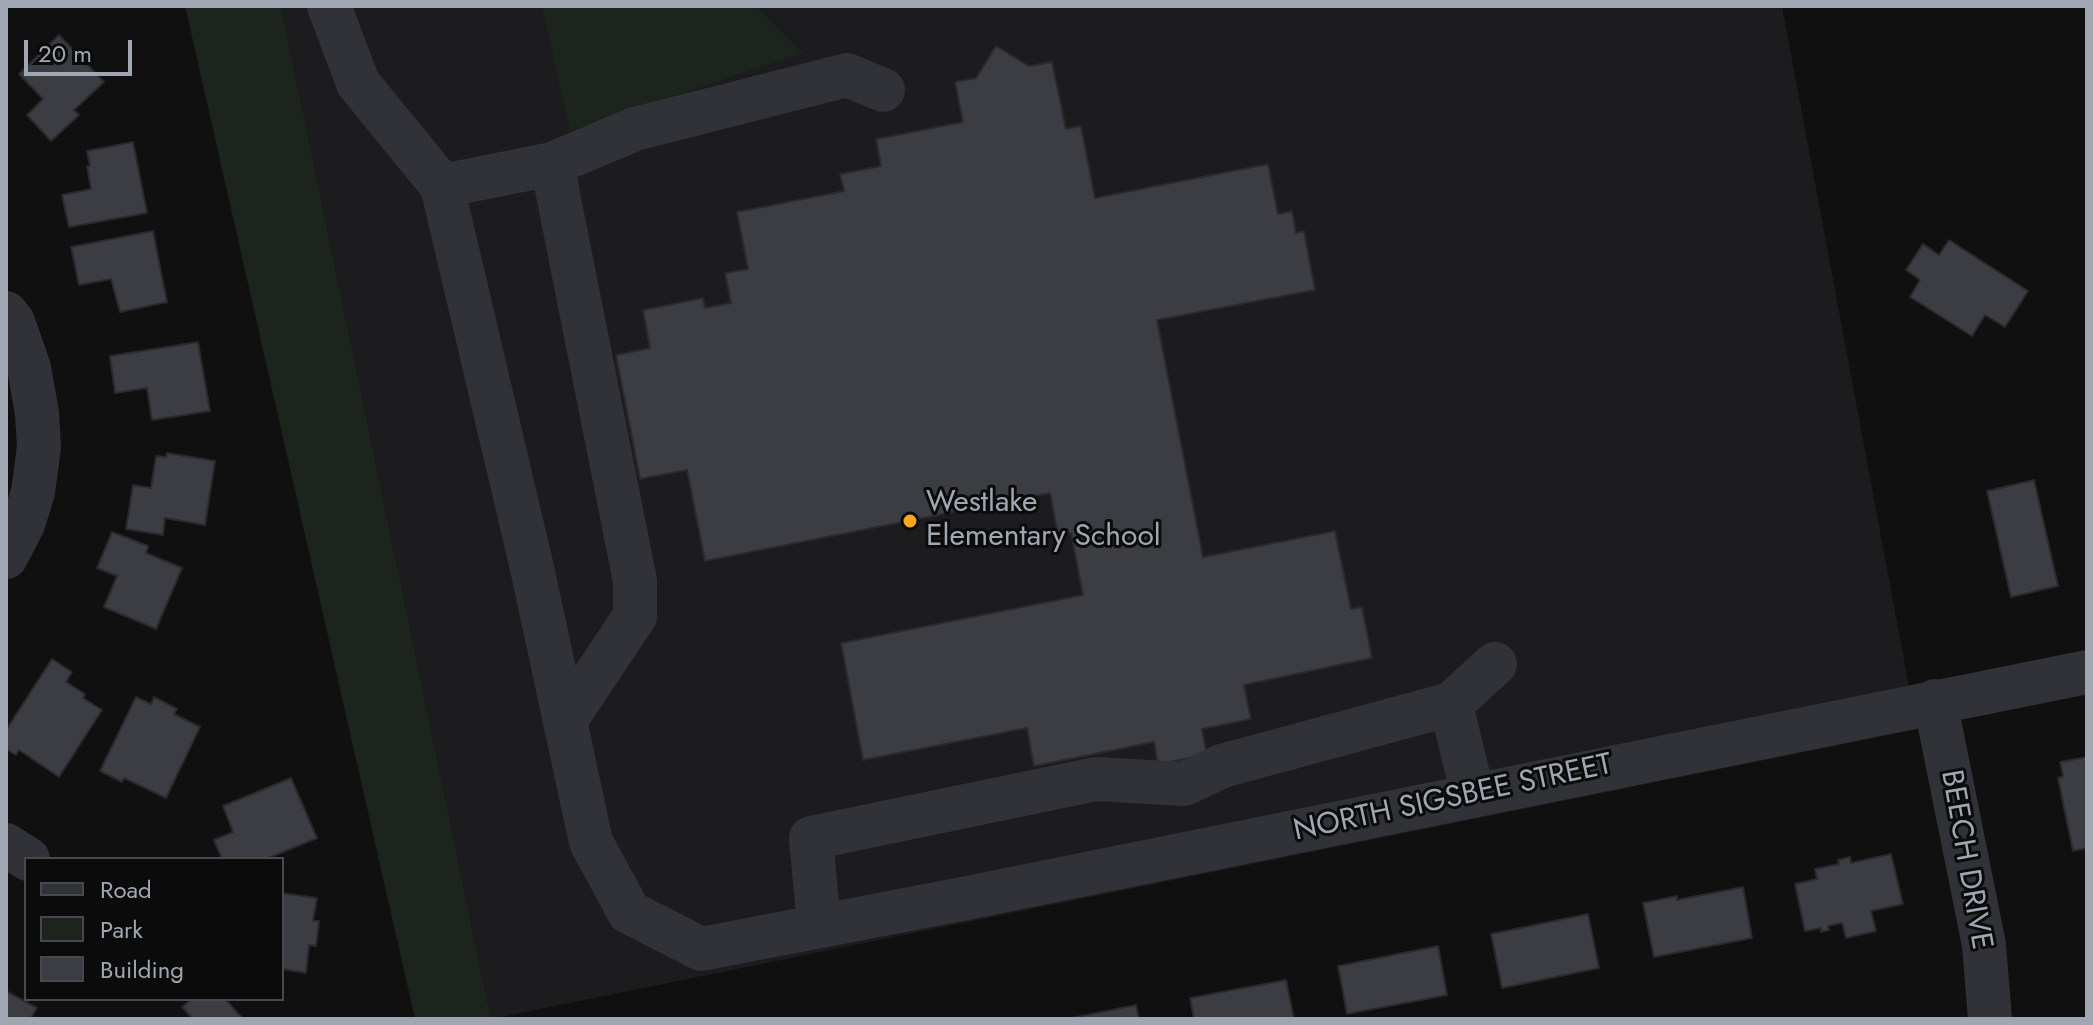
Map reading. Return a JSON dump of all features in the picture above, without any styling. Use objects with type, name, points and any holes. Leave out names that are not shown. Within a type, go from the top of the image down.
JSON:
[{"type":"street","points":[[329,6],[358,83],[442,186],[552,164],[635,129],[847,75],[883,90]]},
{"type":"street","points":[[552,164],[635,581],[635,616],[565,721]]},
{"type":"street","name":"NORTH SIGSBEE STREET","points":[[442,186],[532,568],[591,842],[629,912],[701,949],[2087,672]]},
{"type":"street","points":[[6,313],[13,322],[29,368],[39,447],[33,492],[23,524],[6,557]]},
{"type":"street","points":[[819,925],[811,838],[1096,779],[1184,784],[1222,766],[1451,704],[1495,664]]},
{"type":"street","name":"BEECH DRIVE","points":[[1935,701],[1984,945],[1990,1019]]},
{"type":"street","points":[[1451,704],[1473,796]]},
{"type":"street","points":[[6,845],[25,857]]},
{"type":"shaded area","points":[[281,6],[1782,6],[1917,729],[491,1019]]},
{"type":"green space","points":[[185,6],[281,6],[491,1019],[415,1019]]},
{"type":"green space","points":[[542,6],[755,6],[803,53],[570,131]]},
{"type":"building","points":[[59,35],[104,82],[74,110],[79,115],[51,141],[27,115],[43,99],[19,74]]},
{"type":"building","points":[[996,46],[1029,66],[1052,62],[1066,129],[1081,126],[1095,198],[1268,164],[1278,214],[1292,211],[1296,233],[1304,231],[1315,290],[1157,320],[1203,557],[1335,531],[1351,609],[1362,607],[1372,658],[1244,685],[1251,719],[1202,729],[1207,755],[1158,764],[1154,742],[1034,766],[1027,728],[863,760],[841,643],[1083,595],[1071,533],[1058,535],[1050,493],[705,561],[687,470],[640,479],[616,355],[650,348],[643,310],[703,298],[705,308],[731,303],[725,273],[748,269],[737,212],[844,191],[840,174],[881,166],[876,139],[963,122],[955,82],[976,78]]},
{"type":"building","points":[[133,142],[147,213],[69,227],[62,195],[91,189],[87,151]]},
{"type":"building","points":[[153,231],[167,302],[120,312],[111,279],[79,285],[71,247]]},
{"type":"building","points":[[1949,240],[2028,291],[2005,327],[1985,315],[1972,336],[1910,297],[1920,280],[1906,270],[1923,244],[1939,255]]},
{"type":"building","points":[[198,342],[210,411],[152,420],[147,388],[115,393],[110,356]]},
{"type":"building","points":[[167,453],[215,461],[205,525],[165,518],[163,535],[126,529],[133,485],[151,488],[156,456],[166,457]]},
{"type":"building","points":[[2034,480],[2058,586],[2011,597],[1987,491]]},
{"type":"building","points":[[112,532],[148,546],[146,553],[182,568],[156,629],[104,607],[117,576],[97,568]]},
{"type":"building","points":[[52,659],[72,672],[66,682],[102,710],[59,777],[19,750],[16,755],[6,749],[6,730]]},
{"type":"building","points":[[136,697],[151,704],[154,697],[177,709],[174,714],[200,727],[166,798],[124,778],[122,782],[100,771]]},
{"type":"building","points":[[2087,757],[2087,848],[2073,851],[2058,778],[2063,776],[2060,762]]},
{"type":"building","points":[[291,778],[317,838],[271,857],[221,857],[214,840],[233,832],[223,806]]},
{"type":"building","points":[[1891,854],[1903,904],[1871,911],[1876,931],[1846,938],[1842,923],[1828,926],[1829,930],[1821,932],[1821,928],[1805,931],[1795,884],[1817,879],[1815,869],[1839,864],[1838,860],[1850,857],[1851,863]]},
{"type":"building","points":[[1743,887],[1752,938],[1654,957],[1643,903],[1677,896],[1677,900]]},
{"type":"building","points":[[284,893],[317,898],[313,921],[319,921],[316,946],[309,945],[306,973],[284,969]]},
{"type":"building","points":[[1588,914],[1599,968],[1502,988],[1491,934]]},
{"type":"building","points":[[1438,946],[1447,995],[1347,1014],[1338,966]]},
{"type":"building","points":[[1286,980],[1294,1019],[1194,1019],[1190,998]]},
{"type":"building","points":[[6,991],[37,1008],[30,1019],[6,1019]]},
{"type":"building","points":[[190,1001],[227,1001],[243,1019],[193,1019],[182,1007]]},
{"type":"building","points":[[1136,1005],[1139,1019],[1067,1019]]},
{"type":"place","name":"Westlake Elementary School","points":[[910,521]]}]
